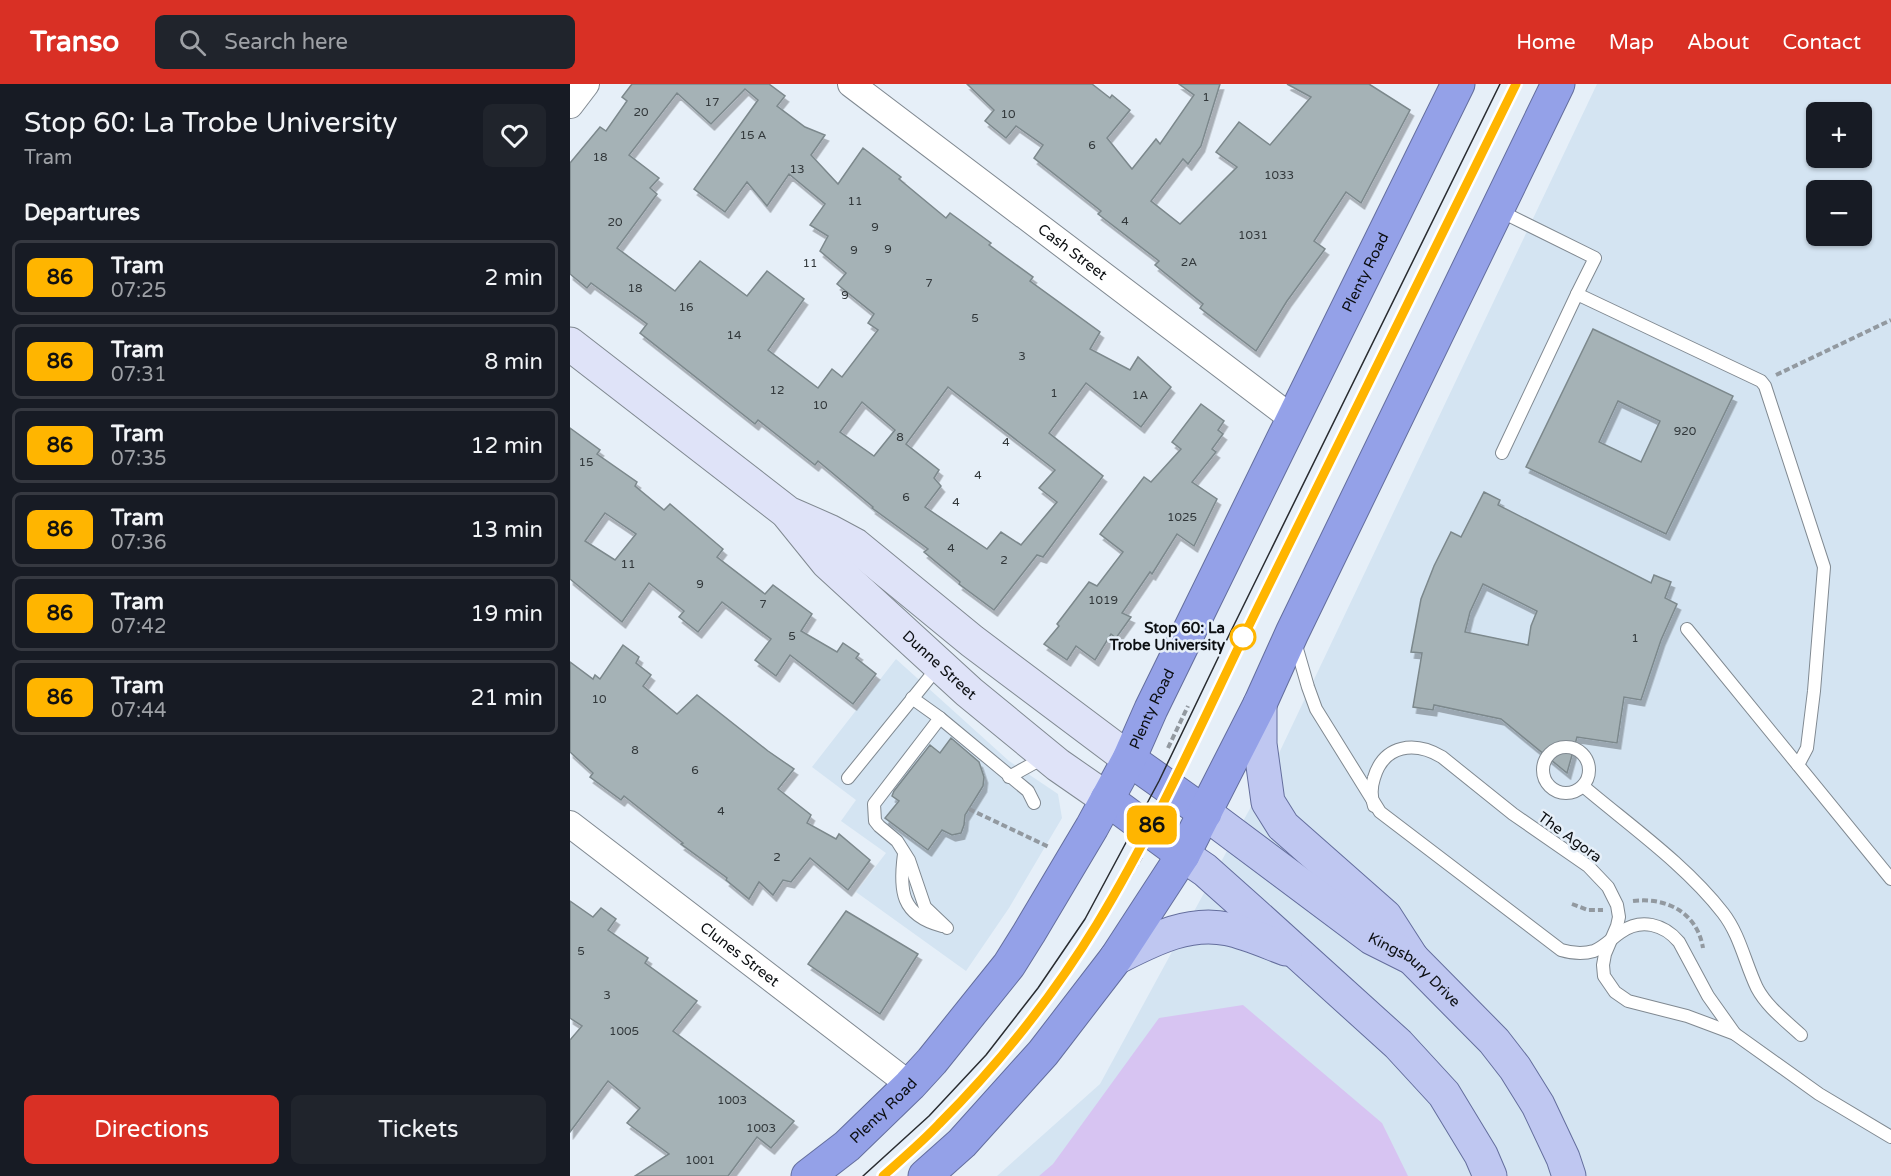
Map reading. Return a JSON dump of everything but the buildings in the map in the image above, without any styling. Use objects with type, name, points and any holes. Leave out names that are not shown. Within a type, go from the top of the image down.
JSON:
[{"type":"highway","name":"Plenty Road","points":[[808,1176],[847,1146],[910,1085],[932,1061],[1015,956],[1129,759],[1151,709],[1458,84]]},
{"type":"highway","points":[[925,1176],[962,1143],[1035,1061],[1116,958],[1183,855],[1260,704],[1292,633],[1558,84]]},
{"type":"highway","points":[[1129,759],[1205,813]]},
{"type":"highway","points":[[1107,798],[1183,855]]},
{"type":"main road","name":"Dunne Street","points":[[570,344],[788,513],[827,562],[969,692],[1047,756],[1107,798]]},
{"type":"main road","name":"Dunne Street","points":[[788,513],[855,545],[972,641],[1129,759]]},
{"type":"main road","points":[[925,602],[934,659]]},
{"type":"main road","points":[[972,641],[990,683],[1053,739],[1055,748],[1047,756]]},
{"type":"main road","points":[[1260,704],[1260,744],[1268,802],[1283,826],[1385,916],[1412,958]]},
{"type":"main road","name":"Kingsbury Drive","points":[[1205,813],[1371,938],[1412,958],[1494,1041],[1515,1068],[1538,1105],[1569,1176]]},
{"type":"main road","points":[[1183,855],[1212,876],[1398,1044],[1444,1094],[1481,1155],[1490,1176]]},
{"type":"main road","points":[[1116,958],[1151,940],[1188,929],[1207,927],[1228,929],[1299,954]]},
{"type":"street","points":[[570,105],[586,84]]},
{"type":"street","name":"Cash Street","points":[[851,84],[1293,419]]},
{"type":"street","name":"Clunes Street","points":[[570,824],[910,1085]]},
{"type":"lane","points":[[1498,210],[1595,258],[1502,453]]},
{"type":"lane","points":[[1577,294],[1761,381],[1765,386],[1824,567],[1807,748],[1798,765]]},
{"type":"lane","points":[[1687,629],[1891,879]]},
{"type":"lane","points":[[1292,633],[1317,709],[1374,806],[1384,816],[1554,946],[1571,952],[1587,952],[1595,950],[1629,927],[1654,925],[1668,931],[1679,942],[1701,985],[1735,1034]]},
{"type":"lane","points":[[849,778],[912,698],[934,659]]},
{"type":"lane","points":[[912,698],[940,718],[1028,791],[1034,803]]},
{"type":"lane","points":[[940,718],[874,804],[875,821],[897,841],[904,853],[901,882],[906,901],[916,914],[927,922],[950,929]]},
{"type":"lane","name":"The Agora","points":[[1374,806],[1373,781],[1377,768],[1385,758],[1406,748],[1419,747],[1431,751],[1442,757],[1513,814],[1588,866],[1608,887],[1617,905]]},
{"type":"lane","points":[[1009,777],[1047,756]]},
{"type":"lane","points":[[1583,786],[1697,882],[1724,914],[1733,929],[1758,989],[1780,1016],[1801,1035]]},
{"type":"lane","points":[[1617,905],[1618,922],[1604,959],[1603,970],[1609,985],[1619,996],[1628,1001],[1687,1016],[1735,1034],[1820,1094],[1891,1137]]},
{"type":"path","points":[[1761,381],[1891,320]]},
{"type":"path","points":[[1168,748],[1188,706]]},
{"type":"path","points":[[969,809],[1049,847]]},
{"type":"path","points":[[1125,885],[1141,857]]},
{"type":"path","points":[[1572,904],[1597,911],[1630,901],[1662,902],[1686,915],[1702,940],[1704,952]]},
{"type":"shaded area","points":[[1597,84],[1891,84],[1891,1176],[997,1176],[1100,1084],[1271,770]]},
{"type":"shaded area","points":[[896,659],[1009,761],[1058,794],[1062,818],[1009,908],[966,971],[856,892],[886,853],[841,821],[856,800],[812,767]]},
{"type":"shaded area","points":[[1243,1005],[1382,1123],[1408,1176],[1039,1176],[1053,1164],[1159,1018]]},
{"type":"tram line","points":[[863,1176],[929,1116],[986,1055],[1038,988],[1085,919],[1159,781],[1500,84]]},
{"type":"tram line","points":[[883,1176],[961,1101],[1024,1029],[1080,951],[1121,883],[1186,758],[1516,84]]},
{"type":"tram line","name":"86","points":[[883,1176],[939,1125],[996,1064],[1049,995],[1096,925],[1137,854],[1185,761],[1245,634],[1516,84]]},
{"type":"place","name":"Stop 60: La Trobe University","points":[[1243,637]]}]
